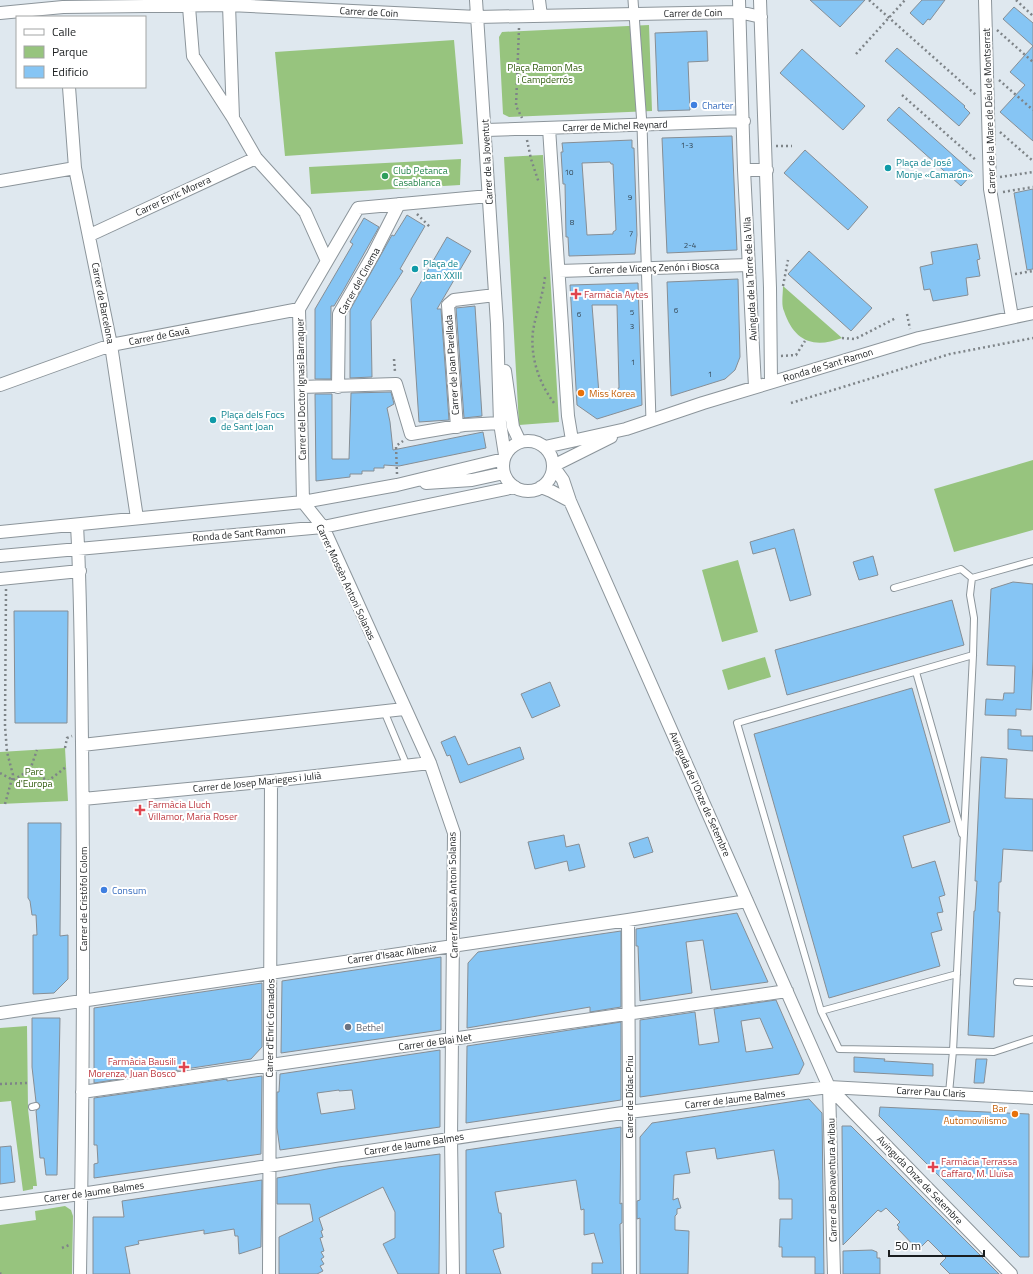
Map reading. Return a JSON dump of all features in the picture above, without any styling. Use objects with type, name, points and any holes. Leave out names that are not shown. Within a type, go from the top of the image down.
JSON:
[{"type":"street","name":"Carrer de la Joventut","points":[[476,0],[496,295],[500,423],[505,457]]},
{"type":"street","points":[[539,0],[541,16]]},
{"type":"street","points":[[633,0],[642,125],[651,421]]},
{"type":"street","name":"Avinguda de la Torre de la Vila","points":[[739,0],[744,121],[744,170],[753,323],[755,387]]},
{"type":"street","name":"Avinguda de la Torre de la Vila","points":[[760,0],[767,170],[772,382]]},
{"type":"street","name":"Carrer de la Mare de Déu de Montserrat","points":[[985,0],[991,194],[1012,317]]},
{"type":"street","name":"Carrer de Coin","points":[[0,13],[124,12],[229,5],[477,17],[739,12]]},
{"type":"street","points":[[229,5],[233,118]]},
{"type":"street","points":[[189,7],[193,56],[233,118],[256,158],[305,212],[327,260]]},
{"type":"street","points":[[739,12],[761,17]]},
{"type":"street","name":"Carrer de Barcelona","points":[[69,88],[75,168],[90,235],[111,345],[137,518]]},
{"type":"street","name":"Carrer de Michel Reynard","points":[[486,130],[744,121]]},
{"type":"street","points":[[549,128],[568,416],[572,440]]},
{"type":"street","name":"Carrer Enric Morera","points":[[90,235],[256,158]]},
{"type":"street","points":[[0,181],[75,168]]},
{"type":"street","points":[[744,170],[767,170]]},
{"type":"street","name":"Carrer del Doctor Ignasi Barraquer","points":[[303,502],[299,309],[358,208],[489,196]]},
{"type":"street","name":"Carrer del Cinema","points":[[338,387],[339,314],[373,255],[399,204]]},
{"type":"street","name":"Carrer de Vicenç Zenón i Biosca","points":[[559,271],[749,265]]},
{"type":"street","name":"Carrer de Joan Parellada","points":[[457,427],[448,305],[454,300],[496,295]]},
{"type":"street","name":"Carrer de Gavà","points":[[0,385],[111,345],[299,309]]},
{"type":"street","name":"Ronda de Sant Ramon","points":[[545,447],[626,429],[755,387],[919,338],[1033,313]]},
{"type":"street","points":[[753,323],[771,322]]},
{"type":"street","name":"Carrer de la Joventut","points":[[497,324],[513,427],[520,442]]},
{"type":"street","points":[[301,388],[396,384],[411,434],[457,427],[500,423]]},
{"type":"street","name":"Ronda de Sant Ramon","points":[[553,466],[626,429]]},
{"type":"street","points":[[515,487],[507,480],[504,473],[505,457],[512,446],[520,442],[533,441],[545,447],[551,454],[553,466],[551,476],[541,487],[551,490],[570,501]]},
{"type":"street","points":[[1,532],[303,502],[397,485],[505,457]]},
{"type":"street","name":"Avinguda de l'Onze de Setembre","points":[[553,466],[563,480],[570,501],[829,1087]]},
{"type":"street","points":[[397,485],[478,479],[504,473]]},
{"type":"street","points":[[438,482],[475,495]]},
{"type":"street","name":"Ronda de Sant Ramon","points":[[0,556],[323,527],[515,487],[526,491],[541,487]]},
{"type":"street","name":"Carrer Mossèn Antoni Solanas","points":[[303,502],[323,527],[404,709],[430,763],[454,832],[451,1138],[453,1274]]},
{"type":"street","name":"Carrer de Cristòfol Colom","points":[[77,525],[80,571],[84,1000],[80,1274]]},
{"type":"street","points":[[3,579],[80,571]]},
{"type":"street","points":[[82,745],[404,709]]},
{"type":"street","name":"Carrer de Josep Marieges i Julià","points":[[83,799],[271,782],[430,763]]},
{"type":"street","name":"Carrer d'Enric Granados","points":[[269,1274],[271,782]]},
{"type":"street","name":"Carrer d'Isaac Albeniz","points":[[0,1013],[271,971],[628,920],[747,901]]},
{"type":"street","name":"Carrer de Dídac Priu","points":[[628,920],[630,1274]]},
{"type":"street","name":"Carrer de Blai Net","points":[[82,1092],[786,992]]},
{"type":"street","name":"Carrer Pau Claris","points":[[829,1087],[1033,1098]]},
{"type":"street","name":"Carrer de Jaume Balmes","points":[[0,1204],[269,1167],[629,1112],[829,1087]]},
{"type":"street","name":"Carrer de Bonaventura Aribau","points":[[829,1087],[834,1274]]},
{"type":"street","name":"Avinguda Onze de Setembre","points":[[829,1087],[1012,1274]]},
{"type":"lane","points":[[972,578],[1033,561]]},
{"type":"lane","points":[[894,588],[961,569],[972,578]]},
{"type":"lane","points":[[949,1093],[953,1051],[973,655],[974,618],[970,595],[972,578]]},
{"type":"lane","points":[[973,655],[737,723],[821,1011],[839,1049],[994,1052],[1033,1039]]},
{"type":"lane","points":[[916,672],[964,838]]},
{"type":"lane","points":[[384,712],[407,766]]},
{"type":"lane","points":[[821,1011],[957,974]]},
{"type":"lane","points":[[1017,982],[1033,983]]},
{"type":"path","points":[[869,0],[988,106]]},
{"type":"path","points":[[856,54],[905,0]]},
{"type":"path","points":[[1016,0],[1033,16]]},
{"type":"path","points":[[519,16],[516,106],[525,121],[531,159],[541,189]]},
{"type":"path","points":[[986,20],[1033,62]]},
{"type":"path","points":[[987,69],[1033,110]]},
{"type":"path","points":[[902,95],[990,175],[1033,172]]},
{"type":"path","points":[[988,122],[1033,161]]},
{"type":"path","points":[[991,194],[1033,187]]},
{"type":"path","points":[[783,286],[788,260]]},
{"type":"path","points":[[1022,272],[1033,271]]},
{"type":"path","points":[[546,274],[534,331],[534,358],[542,384],[548,395],[568,416]]},
{"type":"path","points":[[842,338],[855,339],[896,318]]},
{"type":"path","points":[[791,403],[950,354],[1033,338]]},
{"type":"path","points":[[397,485],[396,446],[411,434]]},
{"type":"path","points":[[3,579],[5,726],[7,752],[13,775],[13,780],[5,804]]},
{"type":"path","points":[[13,780],[30,770],[37,750]]},
{"type":"path","points":[[30,770],[48,780],[66,767]]},
{"type":"path","points":[[0,773],[13,780]]},
{"type":"path","points":[[0,1084],[27,1083]]},
{"type":"green space","name":"Plaça Ramon Mas i Campderrós","points":[[649,25],[652,111],[509,117],[503,114],[499,37],[502,32]]},
{"type":"green space","points":[[454,40],[463,144],[285,156],[275,52]]},
{"type":"green space","points":[[543,155],[559,422],[519,425],[504,157]]},
{"type":"green space","name":"Club Petanca Casablanca","points":[[461,159],[460,185],[311,194],[309,167]]},
{"type":"green space","points":[[783,286],[842,338],[822,343],[806,340],[799,336],[788,321],[783,309]]},
{"type":"green space","points":[[1033,460],[1033,530],[954,552],[934,489]]},
{"type":"green space","points":[[738,560],[758,632],[722,642],[702,570]]},
{"type":"green space","points":[[765,657],[771,677],[728,690],[722,670]]},
{"type":"green space","name":"Parc d'Europa","points":[[65,748],[68,801],[0,804],[0,752]]},
{"type":"green space","points":[[27,1026],[28,1109],[37,1186],[33,1186],[33,1189],[23,1191],[11,1101],[0,1102],[0,1028]]},
{"type":"green space","points":[[65,1206],[71,1210],[73,1216],[72,1274],[0,1274],[0,1225],[36,1220],[35,1211]]},
{"type":"building","points":[[810,0],[865,0],[840,27]]},
{"type":"building","points":[[922,0],[945,0],[930,20],[928,19],[923,25],[910,13]]},
{"type":"building","points":[[1014,7],[1033,23],[1033,46],[1003,19]]},
{"type":"building","points":[[707,31],[708,61],[688,62],[690,110],[658,111],[655,33]]},
{"type":"building","points":[[1033,46],[1033,141],[1000,112],[1025,85],[1010,72]]},
{"type":"building","points":[[897,48],[965,106],[964,107],[970,113],[959,126],[885,61]]},
{"type":"building","points":[[802,49],[865,106],[843,130],[780,73]]},
{"type":"building","points":[[899,107],[973,173],[961,186],[887,120]]},
{"type":"building","points":[[732,136],[737,250],[667,253],[662,138]]},
{"type":"building","points":[[632,140],[632,148],[634,148],[637,235],[635,254],[569,256],[568,237],[566,237],[565,184],[563,184],[561,152],[563,152],[562,143]],"holes":[[[610,162],[613,164],[616,230],[613,234],[587,235],[582,163]]]},
{"type":"building","points":[[805,150],[868,207],[848,230],[784,173]]},
{"type":"building","points":[[1033,189],[1033,269],[1027,270],[1014,193]]},
{"type":"building","points":[[407,215],[425,226],[400,269],[403,271],[371,321],[372,377],[350,378],[350,310],[392,235],[394,236]]},
{"type":"building","points":[[364,218],[379,227],[334,306],[331,306],[331,379],[315,379],[315,309],[353,244],[350,242]]},
{"type":"building","points":[[447,237],[471,251],[437,309],[441,309],[449,420],[419,422],[411,299]]},
{"type":"building","points":[[977,244],[980,259],[977,260],[980,276],[966,278],[968,295],[933,301],[930,289],[924,290],[920,267],[933,264],[931,252]]},
{"type":"building","points":[[809,251],[872,308],[851,331],[788,274]]},
{"type":"building","points":[[738,279],[740,357],[735,370],[725,379],[671,396],[667,282]]},
{"type":"building","points":[[638,283],[642,405],[597,419],[577,405],[570,285]],"holes":[[[592,305],[617,305],[619,388],[599,394]]]},
{"type":"building","points":[[475,306],[482,416],[464,418],[456,308]]},
{"type":"building","points":[[391,392],[394,404],[387,408],[393,450],[483,432],[486,448],[399,466],[384,465],[384,468],[374,468],[374,471],[362,471],[362,474],[350,474],[350,477],[316,481],[315,394],[332,394],[332,459],[349,459],[351,393]]},
{"type":"building","points":[[794,529],[811,595],[790,601],[775,548],[753,554],[750,542]]},
{"type":"building","points":[[873,556],[878,575],[859,580],[853,562]]},
{"type":"building","points":[[1013,582],[1033,584],[1031,710],[1016,709],[1016,716],[985,715],[986,699],[1003,700],[1004,693],[1014,693],[1015,666],[987,665],[991,589]]},
{"type":"building","points":[[952,600],[964,645],[787,695],[775,650]]},
{"type":"building","points":[[14,611],[68,611],[67,723],[15,723]]},
{"type":"building","points":[[550,682],[560,706],[532,718],[521,694]]},
{"type":"building","points":[[912,688],[950,822],[903,836],[912,868],[935,861],[945,895],[939,897],[943,912],[937,913],[942,930],[931,933],[940,966],[829,998],[754,734]]},
{"type":"building","points":[[1008,729],[1021,730],[1021,736],[1033,736],[1033,751],[1008,749]]},
{"type":"building","points":[[455,736],[468,765],[520,747],[524,759],[460,783],[450,755],[447,756],[441,742]]},
{"type":"building","points":[[981,757],[1007,759],[1005,798],[1033,799],[1033,851],[1003,849],[1001,882],[999,882],[998,912],[1000,912],[994,1037],[968,1035],[974,911],[977,881],[975,881]]},
{"type":"building","points":[[28,823],[61,823],[60,936],[68,935],[68,979],[54,993],[33,994],[33,935],[37,935],[36,915],[32,915],[30,901],[28,898]]},
{"type":"building","points":[[564,835],[566,847],[579,844],[585,867],[569,871],[567,861],[535,869],[528,842]]},
{"type":"building","points":[[648,837],[653,852],[634,858],[629,843]]},
{"type":"building","points":[[737,913],[768,982],[711,990],[703,940],[686,942],[692,993],[640,1001],[636,929]]},
{"type":"building","points":[[621,931],[621,1007],[590,1012],[590,1007],[467,1028],[468,963],[478,952]]},
{"type":"building","points":[[441,957],[441,1030],[281,1053],[282,981]]},
{"type":"building","points":[[262,983],[262,1047],[251,1059],[94,1083],[94,1008]]},
{"type":"building","points":[[776,1000],[804,1064],[799,1074],[640,1097],[640,1020],[695,1012],[699,1045],[719,1042],[714,1009]],"holes":[[[760,1018],[773,1048],[746,1052],[741,1021]]]},
{"type":"building","points":[[32,1018],[60,1018],[57,1175],[46,1175],[44,1158],[40,1158],[36,1111],[40,1105],[36,1102],[32,1067]]},
{"type":"building","points":[[621,1022],[621,1100],[466,1123],[467,1046]]},
{"type":"building","points":[[440,1050],[440,1127],[280,1150],[277,1128],[277,1092],[279,1092],[280,1074]],"holes":[[[352,1090],[355,1109],[321,1114],[317,1093]]]},
{"type":"building","points":[[854,1057],[885,1059],[884,1061],[933,1064],[933,1076],[854,1072]]},
{"type":"building","points":[[976,1059],[987,1059],[984,1083],[974,1083]]},
{"type":"building","points":[[262,1076],[261,1154],[94,1178],[94,1164],[98,1163],[97,1145],[94,1145],[94,1098],[227,1079],[227,1081]]},
{"type":"building","points":[[809,1099],[822,1113],[824,1274],[815,1274],[815,1257],[782,1257],[782,1247],[779,1247],[780,1219],[792,1219],[792,1199],[779,1199],[779,1181],[774,1150],[717,1159],[715,1148],[686,1152],[690,1173],[674,1175],[673,1200],[678,1198],[681,1208],[677,1209],[677,1214],[675,1216],[675,1230],[689,1231],[688,1274],[640,1274],[640,1218],[637,1219],[637,1201],[640,1200],[640,1137],[652,1123]]},
{"type":"building","points":[[880,1107],[1029,1114],[1029,1257],[1020,1257],[879,1116]]},
{"type":"building","points":[[842,1126],[851,1126],[999,1274],[950,1274],[940,1264],[946,1258],[928,1240],[918,1250],[898,1229],[899,1227],[897,1225],[900,1222],[886,1208],[881,1212],[878,1210],[843,1245]]},
{"type":"building","points":[[621,1127],[621,1274],[592,1274],[592,1263],[603,1263],[594,1233],[584,1235],[584,1209],[581,1210],[576,1180],[495,1192],[499,1213],[501,1213],[504,1247],[493,1250],[501,1274],[466,1274],[466,1150]]},
{"type":"building","points":[[11,1146],[15,1182],[0,1184],[0,1147]]},
{"type":"building","points":[[440,1154],[439,1274],[398,1274],[383,1244],[395,1238],[395,1212],[383,1187],[319,1218],[323,1230],[321,1231],[323,1237],[320,1238],[324,1251],[321,1252],[324,1257],[321,1259],[324,1264],[320,1266],[323,1271],[317,1274],[279,1274],[279,1237],[313,1221],[310,1204],[277,1204],[277,1178],[338,1167]]},
{"type":"building","points":[[262,1180],[261,1247],[239,1254],[238,1236],[235,1236],[234,1229],[204,1234],[204,1230],[138,1241],[139,1244],[125,1247],[130,1274],[93,1274],[93,1217],[124,1217],[122,1201]]},
{"type":"building","points":[[872,1250],[877,1252],[877,1258],[880,1258],[880,1274],[843,1274],[843,1251]]},
{"type":"place","name":"Charter","points":[[694,105]]},
{"type":"place","name":"Plaça de José Monje «Camarón»","points":[[888,168]]},
{"type":"place","name":"Club Petanca Casablanca","points":[[385,176]]},
{"type":"place","name":"Plaça de Joan XXIII","points":[[415,269]]},
{"type":"place","name":"Farmàcia Aytes","points":[[576,294]]},
{"type":"place","name":"Miss Korea","points":[[581,393]]},
{"type":"place","name":"Plaça dels Focs de Sant Joan","points":[[213,420]]},
{"type":"place","name":"Farmàcia Lluch Villamor, Maria Roser","points":[[140,810]]},
{"type":"place","name":"Consum","points":[[104,890]]},
{"type":"place","name":"Bethel","points":[[348,1027]]},
{"type":"place","name":"Farmàcia Bausili Morenza, Juan Bosco","points":[[184,1067]]},
{"type":"place","name":"Bar Automovilismo","points":[[1015,1114]]},
{"type":"place","name":"Farmàcia Terrassa Caffaro, M. Lluïsa","points":[[933,1167]]}]
